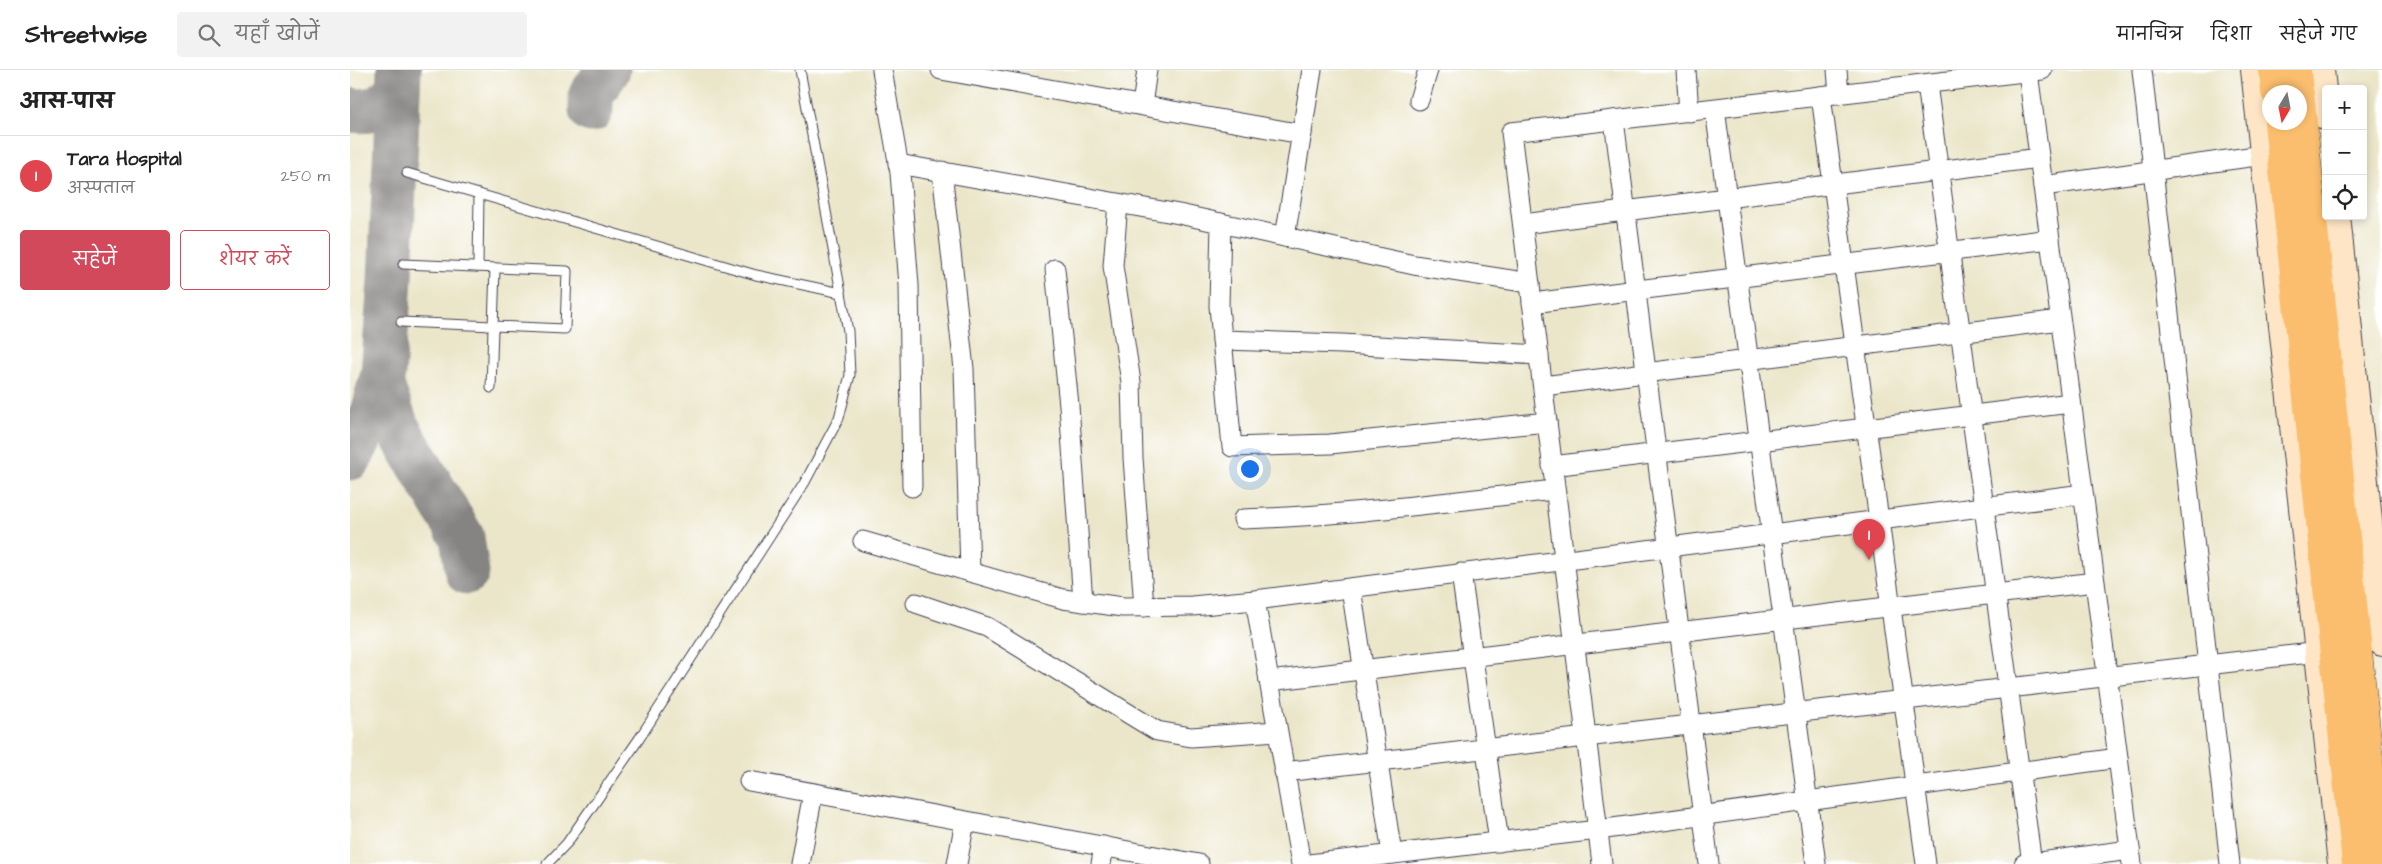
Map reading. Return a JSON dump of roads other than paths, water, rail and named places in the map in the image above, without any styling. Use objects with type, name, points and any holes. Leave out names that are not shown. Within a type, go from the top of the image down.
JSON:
[{"type":"highway","points":[[2273,70],[2274,85]]},
{"type":"highway","points":[[2297,70],[2298,85]]},
{"type":"highway","points":[[2279,130],[2380,864]]},
{"type":"highway","points":[[2302,130],[2349,649],[2356,864]]},
{"type":"street","points":[[882,70],[898,164],[909,285],[912,487]]},
{"type":"street","points":[[941,70],[1302,134]]},
{"type":"street","points":[[1142,106],[1147,70]]},
{"type":"street","points":[[1286,237],[1312,70]]},
{"type":"street","points":[[1419,100],[1428,70]]},
{"type":"street","points":[[1686,70],[1689,112]]},
{"type":"street","points":[[1837,70],[1830,95],[1833,184],[1926,864]]},
{"type":"street","points":[[2142,70],[2206,664],[2230,864]]},
{"type":"street","points":[[2254,70],[2263,155],[2349,649],[2341,864]]},
{"type":"street","points":[[2321,70],[2323,85]]},
{"type":"street","points":[[1602,864],[1511,132],[1927,84],[1984,73],[2024,71],[2043,186],[2131,857],[2029,864],[2020,772],[1927,84]]},
{"type":"street","points":[[1714,109],[1816,864]]},
{"type":"street","points":[[1614,120],[1709,864]]},
{"type":"street","points":[[2043,186],[2263,155]]},
{"type":"street","points":[[1522,224],[2039,158]]},
{"type":"street","points":[[898,164],[1221,223],[1414,265],[1530,283]]},
{"type":"street","points":[[942,171],[964,369],[970,572]]},
{"type":"street","points":[[1118,203],[1113,266],[1131,382],[1133,458],[1144,607]]},
{"type":"street","points":[[2338,220],[2373,471],[2378,554],[2349,649]]},
{"type":"street","points":[[1221,223],[1219,306],[1232,447],[1330,444],[1547,422]]},
{"type":"street","points":[[1532,303],[2050,238]]},
{"type":"street","points":[[1055,269],[1069,405],[1083,602]]},
{"type":"street","points":[[1542,386],[2060,320]]},
{"type":"street","points":[[1222,340],[1342,344],[1539,355]]},
{"type":"street","points":[[1552,466],[2071,403]]},
{"type":"street","points":[[1243,519],[1284,518],[1555,490]]},
{"type":"street","points":[[863,541],[1063,599],[1123,607],[1192,606],[1351,588],[1564,559],[2083,494]]},
{"type":"street","points":[[1462,573],[1499,842]]},
{"type":"street","points":[[1269,681],[2095,582]]},
{"type":"street","points":[[1351,588],[1392,854]]},
{"type":"street","points":[[1255,600],[1301,864]]},
{"type":"street","points":[[916,603],[987,628],[1157,731],[1191,737],[1277,730]]},
{"type":"street","points":[[1284,772],[2206,664],[2349,649]]},
{"type":"street","points":[[1308,864],[1598,830],[2118,758]]},
{"type":"street","points":[[748,781],[965,821],[1102,855],[1199,864]]},
{"type":"street","points":[[800,864],[813,793]]},
{"type":"street","points":[[956,864],[965,821]]},
{"type":"lane","points":[[547,864],[567,843],[639,739],[805,482],[839,418],[850,375],[848,332],[800,70]]},
{"type":"lane","points":[[407,173],[756,275],[841,293]]},
{"type":"lane","points":[[478,268],[479,194]]},
{"type":"lane","points":[[401,322],[564,329],[567,271],[403,264]]},
{"type":"lane","points":[[491,388],[495,268]]},
{"type":"place","name":"Tara Hospital","points":[[1869,560]]}]
